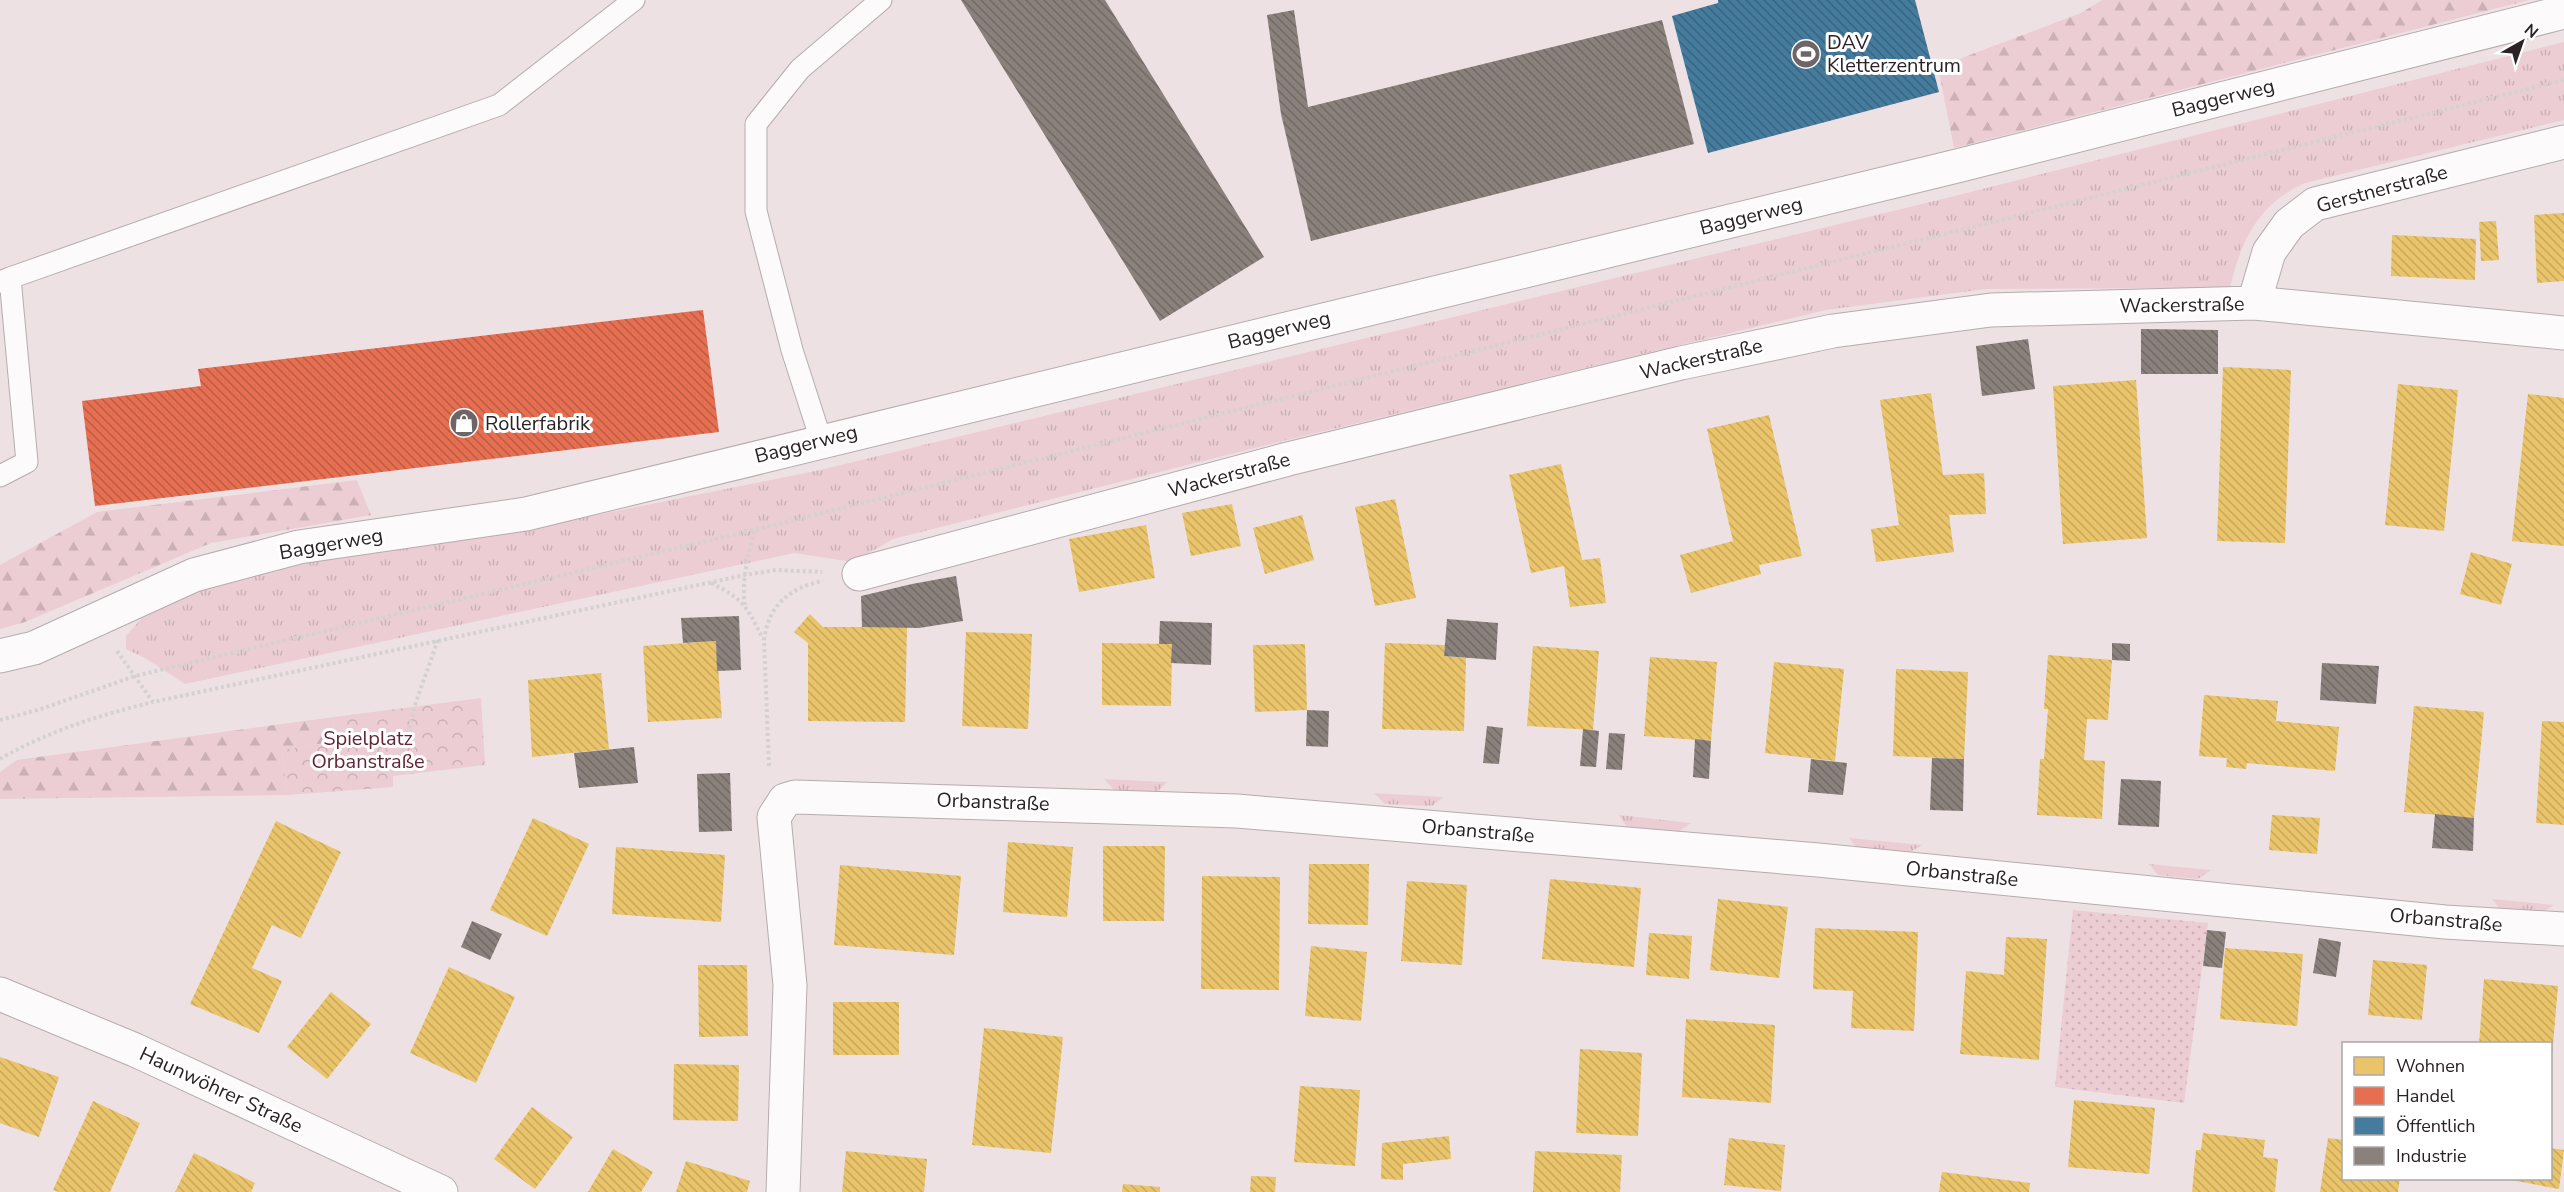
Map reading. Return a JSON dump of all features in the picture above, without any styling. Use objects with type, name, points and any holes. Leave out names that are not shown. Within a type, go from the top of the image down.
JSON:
[{"type":"street","name":"Baggerweg","points":[[0,656],[34,648],[194,575],[299,547],[526,513],[1945,169],[2564,12]]},
{"type":"street","name":"Gerstnerstraße","points":[[2254,303],[2269,252],[2289,224],[2315,204],[2564,142]]},
{"type":"street","name":"Wackerstraße","points":[[859,574],[1288,459],[1682,363],[1833,331],[1991,310],[2254,303],[2564,333]]},
{"type":"street","name":"Orbanstraße","points":[[777,809],[785,800],[808,796],[1237,811],[1830,861],[2445,922],[2564,929]]},
{"type":"street","points":[[777,809],[773,830],[784,912],[790,985],[783,1192]]},
{"type":"street","name":"Haunwöhrer Straße","points":[[0,994],[135,1050],[441,1192]]},
{"type":"lane","points":[[0,476],[27,462],[5,280],[499,105],[634,0]]},
{"type":"lane","points":[[821,440],[792,351],[756,211],[756,124],[800,69],[881,0]]},
{"type":"path","points":[[0,720],[41,709],[135,676],[754,530],[2564,80]]},
{"type":"path","points":[[754,530],[743,590],[746,605],[764,639]]},
{"type":"path","points":[[0,759],[17,749],[96,716],[439,639],[776,570],[859,574]]},
{"type":"path","points":[[777,809],[770,778],[764,639],[770,614],[790,593],[805,584],[859,574]]},
{"type":"path","points":[[710,583],[746,605]]},
{"type":"path","points":[[399,763],[416,702],[439,639]]},
{"type":"path","points":[[135,676],[153,702]]},
{"type":"green space","points":[[2102,0],[2529,0],[1954,148],[1938,67],[2081,13]]},
{"type":"green space","points":[[2564,42],[2564,120],[2305,183],[2289,191],[2275,201],[2254,225],[2240,254],[2230,288],[1985,289],[1826,310],[1283,441],[893,539],[853,562],[794,553],[185,684],[145,658],[126,649],[126,636],[141,619],[186,595],[305,561],[532,528],[820,470],[1955,196]]},
{"type":"green space","points":[[357,480],[371,515],[211,543],[25,622],[0,629],[0,565],[97,512]]},
{"type":"green space","name":"Spielplatz Orbanstraße","points":[[481,698],[485,765],[393,776],[393,787],[287,795],[282,750],[332,742],[334,717]]},
{"type":"green space","points":[[334,717],[332,742],[282,750],[287,795],[0,799],[0,772],[17,760]]},
{"type":"green space","points":[[1104,779],[1167,782],[1156,793],[1115,791]]},
{"type":"green space","points":[[1374,793],[1444,797],[1432,806],[1385,804]]},
{"type":"green space","points":[[1619,815],[1691,823],[1679,831],[1627,827]]},
{"type":"green space","points":[[1849,838],[1922,845],[1909,853],[1858,849]]},
{"type":"green space","points":[[2149,864],[2211,870],[2198,879],[2158,875]]},
{"type":"green space","points":[[2492,899],[2554,905],[2541,913],[2501,910]]},
{"type":"green space","points":[[2073,910],[2208,923],[2184,1103],[2055,1087]]},
{"type":"building: Wohnen","points":[[2564,213],[2564,281],[2537,283],[2534,215]]},
{"type":"building: Wohnen","points":[[2496,221],[2499,260],[2481,261],[2479,222]]},
{"type":"building: Wohnen","points":[[2392,235],[2476,239],[2475,280],[2391,276]]},
{"type":"building: Wohnen","points":[[2223,367],[2291,370],[2285,543],[2217,541]]},
{"type":"building: Wohnen","points":[[2136,380],[2147,538],[2063,544],[2053,386]]},
{"type":"building: Wohnen","points":[[2398,384],[2458,390],[2444,531],[2385,525]]},
{"type":"building: Wohnen","points":[[1931,393],[1943,475],[1984,473],[1986,514],[1949,515],[1954,552],[1876,562],[1871,529],[1899,525],[1880,400]]},
{"type":"building: Wohnen","points":[[2528,394],[2564,398],[2564,546],[2512,541]]},
{"type":"building: Wohnen","points":[[1769,415],[1802,556],[1759,565],[1761,574],[1691,593],[1680,555],[1733,541],[1707,429]]},
{"type":"building: Wohnen","points":[[1561,464],[1582,560],[1600,558],[1606,603],[1570,607],[1564,566],[1531,573],[1509,475]]},
{"type":"building: Wohnen","points":[[1395,499],[1416,598],[1375,606],[1355,507]]},
{"type":"building: Wohnen","points":[[1232,504],[1241,546],[1191,556],[1182,513]]},
{"type":"building: Wohnen","points":[[1302,515],[1314,560],[1265,574],[1253,528]]},
{"type":"building: Wohnen","points":[[1146,525],[1155,578],[1079,592],[1069,539]]},
{"type":"building: Wohnen","points":[[2471,552],[2512,564],[2501,605],[2460,594]]},
{"type":"building: Wohnen","points":[[810,614],[823,627],[907,627],[905,722],[808,721],[808,643],[794,632]]},
{"type":"building: Wohnen","points":[[966,632],[1032,634],[1028,729],[962,726]]},
{"type":"building: Wohnen","points":[[716,641],[722,718],[648,722],[643,646]]},
{"type":"building: Wohnen","points":[[1102,643],[1172,644],[1171,706],[1102,705]]},
{"type":"building: Wohnen","points":[[1385,643],[1445,645],[1444,656],[1466,658],[1464,731],[1382,729]]},
{"type":"building: Wohnen","points":[[1305,644],[1307,710],[1255,712],[1253,645]]},
{"type":"building: Wohnen","points":[[1533,646],[1599,651],[1593,730],[1527,726]]},
{"type":"building: Wohnen","points":[[2048,655],[2112,660],[2108,720],[2087,719],[2084,760],[2105,761],[2102,819],[2037,815],[2040,759],[2044,759],[2048,709],[2044,709]]},
{"type":"building: Wohnen","points":[[1650,657],[1717,662],[1711,741],[1644,736]]},
{"type":"building: Wohnen","points":[[1774,662],[1844,669],[1835,761],[1765,753]]},
{"type":"building: Wohnen","points":[[1896,669],[1968,672],[1964,759],[1893,756]]},
{"type":"building: Wohnen","points":[[601,673],[609,749],[532,757],[528,680]]},
{"type":"building: Wohnen","points":[[2204,695],[2278,701],[2276,721],[2339,727],[2335,771],[2247,763],[2246,769],[2226,767],[2227,758],[2199,756]]},
{"type":"building: Wohnen","points":[[2414,706],[2484,712],[2474,818],[2404,812]]},
{"type":"building: Wohnen","points":[[2542,721],[2564,722],[2564,825],[2536,823]]},
{"type":"building: Wohnen","points":[[2272,815],[2320,818],[2317,854],[2269,850]]},
{"type":"building: Wohnen","points":[[533,818],[589,844],[547,936],[490,910]]},
{"type":"building: Wohnen","points":[[276,821],[341,852],[301,938],[272,925],[252,968],[282,981],[259,1033],[190,1004]]},
{"type":"building: Wohnen","points":[[1008,842],[1073,847],[1067,917],[1003,912]]},
{"type":"building: Wohnen","points":[[1103,846],[1165,846],[1164,921],[1103,921]]},
{"type":"building: Wohnen","points":[[616,847],[725,855],[721,922],[612,914]]},
{"type":"building: Wohnen","points":[[1309,864],[1369,864],[1368,925],[1308,924]]},
{"type":"building: Wohnen","points":[[840,865],[961,876],[954,955],[834,945]]},
{"type":"building: Wohnen","points":[[1202,876],[1280,877],[1279,990],[1201,989]]},
{"type":"building: Wohnen","points":[[1550,879],[1641,888],[1634,967],[1542,959]]},
{"type":"building: Wohnen","points":[[1407,881],[1467,885],[1462,965],[1401,961]]},
{"type":"building: Wohnen","points":[[1718,899],[1788,907],[1779,978],[1710,970]]},
{"type":"building: Wohnen","points":[[1815,928],[1918,932],[1914,1031],[1851,1028],[1853,991],[1813,989]]},
{"type":"building: Wohnen","points":[[1649,933],[1692,936],[1689,979],[1646,975]]},
{"type":"building: Wohnen","points":[[2006,937],[2047,939],[2039,1060],[1960,1054],[1966,971],[2004,975]]},
{"type":"building: Wohnen","points":[[1311,946],[1367,952],[1361,1021],[1305,1016]]},
{"type":"building: Wohnen","points":[[2225,948],[2303,954],[2297,1026],[2220,1019]]},
{"type":"building: Wohnen","points":[[2373,960],[2427,965],[2422,1020],[2368,1015]]},
{"type":"building: Wohnen","points":[[698,965],[747,965],[748,1036],[699,1037]]},
{"type":"building: Wohnen","points":[[449,967],[515,997],[476,1083],[410,1053]]},
{"type":"building: Wohnen","points":[[2484,979],[2558,986],[2552,1056],[2552,1042],[2479,1042]]},
{"type":"building: Wohnen","points":[[331,992],[371,1024],[327,1079],[287,1047]]},
{"type":"building: Wohnen","points":[[833,1002],[899,1002],[899,1055],[833,1055]]},
{"type":"building: Wohnen","points":[[1686,1019],[1775,1025],[1771,1103],[1682,1097]]},
{"type":"building: Wohnen","points":[[984,1028],[1063,1037],[1051,1153],[972,1145]]},
{"type":"building: Wohnen","points":[[1580,1049],[1642,1053],[1638,1136],[1576,1133]]},
{"type":"building: Wohnen","points":[[0,1057],[59,1077],[39,1137],[0,1123]]},
{"type":"building: Wohnen","points":[[674,1064],[739,1065],[738,1121],[673,1120]]},
{"type":"building: Wohnen","points":[[1300,1086],[1360,1090],[1355,1166],[1294,1162]]},
{"type":"building: Wohnen","points":[[2074,1100],[2155,1108],[2149,1174],[2068,1167]]},
{"type":"building: Wohnen","points":[[93,1101],[140,1123],[110,1192],[53,1190]]},
{"type":"building: Wohnen","points":[[532,1107],[573,1137],[535,1189],[494,1159]]},
{"type":"building: Wohnen","points":[[2203,1133],[2265,1140],[2263,1157],[2278,1159],[2275,1192],[2192,1192],[2196,1150],[2201,1150]]},
{"type":"building: Wohnen","points":[[1449,1136],[1451,1159],[1403,1164],[1403,1180],[1381,1179],[1382,1143]]},
{"type":"building: Wohnen","points":[[1729,1138],[1785,1145],[1781,1191],[1724,1185]]},
{"type":"building: Wohnen","points":[[2328,1138],[2342,1140],[2342,1180],[2400,1180],[2398,1192],[2320,1192]]},
{"type":"building: Wohnen","points":[[2552,1148],[2564,1150],[2559,1189],[2511,1180],[2552,1180]]},
{"type":"building: Wohnen","points":[[613,1149],[653,1172],[641,1192],[588,1192]]},
{"type":"building: Wohnen","points":[[846,1151],[927,1159],[924,1192],[842,1192]]},
{"type":"building: Wohnen","points":[[1535,1151],[1622,1155],[1620,1192],[1533,1192]]},
{"type":"building: Wohnen","points":[[194,1153],[255,1183],[251,1192],[175,1192]]},
{"type":"building: Wohnen","points":[[686,1161],[750,1181],[747,1192],[676,1192]]},
{"type":"building: Wohnen","points":[[1942,1172],[2030,1183],[2029,1192],[1939,1192]]},
{"type":"building: Wohnen","points":[[1251,1176],[1276,1177],[1275,1192],[1250,1192]]},
{"type":"building: Wohnen","points":[[1123,1184],[1160,1187],[1160,1192],[1122,1192]]},
{"type":"building: Handel","points":[[703,310],[719,432],[95,506],[82,401],[201,386],[198,369]]},
{"type":"building: Öffentlich","name":"DAV Kletterzentrum","points":[[1718,0],[1915,0],[1939,92],[1708,153],[1672,16],[1718,3]]},
{"type":"building: Industrie","points":[[961,0],[1105,0],[1264,257],[1160,321]]},
{"type":"building: Industrie","points":[[1294,10],[1308,107],[1662,20],[1694,144],[1311,241],[1281,114],[1267,15]]},
{"type":"building: Industrie","points":[[2141,329],[2218,330],[2218,374],[2141,374]]},
{"type":"building: Industrie","points":[[2028,339],[2035,389],[1982,396],[1976,346]]},
{"type":"building: Industrie","points":[[956,576],[963,621],[919,628],[862,627],[861,596]]},
{"type":"building: Industrie","points":[[739,616],[741,670],[717,671],[716,641],[683,643],[681,618]]},
{"type":"building: Industrie","points":[[1447,619],[1498,623],[1496,660],[1444,656]]},
{"type":"building: Industrie","points":[[1160,621],[1212,623],[1211,665],[1171,663],[1172,644],[1159,644]]},
{"type":"building: Industrie","points":[[2112,643],[2130,644],[2130,661],[2112,660]]},
{"type":"building: Industrie","points":[[2322,663],[2379,666],[2376,704],[2320,700]]},
{"type":"building: Industrie","points":[[1307,710],[1329,711],[1328,747],[1306,746]]},
{"type":"building: Industrie","points":[[1487,726],[1503,728],[1499,764],[1483,763]]},
{"type":"building: Industrie","points":[[1583,729],[1599,731],[1596,767],[1580,766]]},
{"type":"building: Industrie","points":[[1609,733],[1625,734],[1622,770],[1606,769]]},
{"type":"building: Industrie","points":[[1695,739],[1711,741],[1709,779],[1693,777]]},
{"type":"building: Industrie","points":[[634,747],[638,783],[579,788],[574,753]]},
{"type":"building: Industrie","points":[[1932,758],[1964,759],[1963,811],[1930,810]]},
{"type":"building: Industrie","points":[[1811,759],[1847,763],[1843,795],[1808,792]]},
{"type":"building: Industrie","points":[[730,773],[732,831],[699,832],[697,774]]},
{"type":"building: Industrie","points":[[2121,779],[2161,781],[2159,827],[2118,825]]},
{"type":"building: Industrie","points":[[2435,814],[2474,818],[2473,851],[2432,848]]},
{"type":"building: Industrie","points":[[472,921],[502,934],[490,960],[461,947]]},
{"type":"building: Industrie","points":[[2207,930],[2226,932],[2222,968],[2203,966]]},
{"type":"building: Industrie","points":[[2319,938],[2341,942],[2336,977],[2313,973]]},
{"type":"place","name":"DAV Kletterzentrum","points":[[1806,54]]},
{"type":"place","name":"Rollerfabrik","points":[[464,423]]}]
